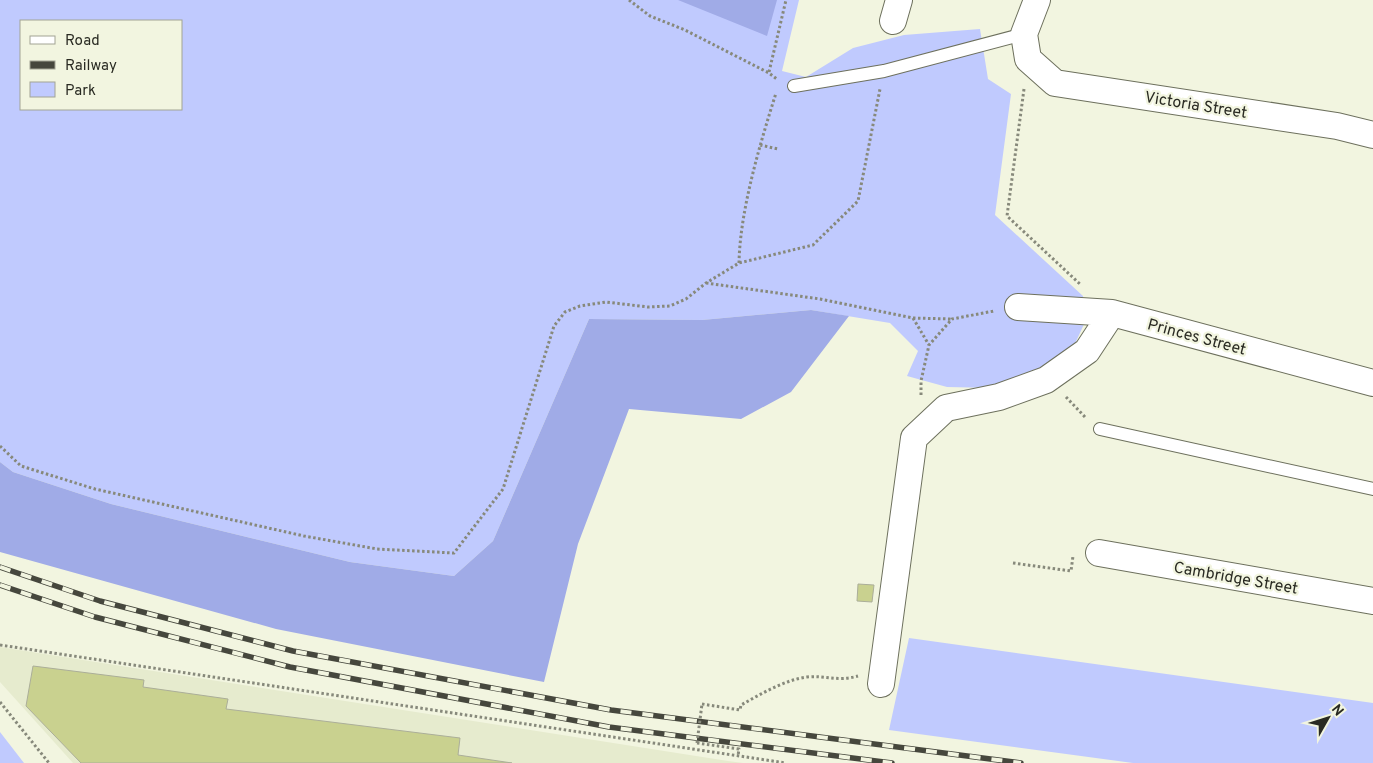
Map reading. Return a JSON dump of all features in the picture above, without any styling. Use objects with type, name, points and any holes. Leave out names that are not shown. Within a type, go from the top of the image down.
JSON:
[{"type":"street","points":[[1026,47],[1036,0]]},
{"type":"street","name":"Victoria Street","points":[[1026,47],[1055,83],[1337,126],[1373,134]]},
{"type":"street","name":"Princes Street","points":[[1018,307],[1112,313],[1373,383]]},
{"type":"street","points":[[882,679],[914,438],[946,408],[999,398],[1049,377],[1087,351],[1112,313]]},
{"type":"street","name":"Cambridge Street","points":[[1099,552],[1373,601]]},
{"type":"lane","points":[[794,86],[1026,47]]},
{"type":"lane","points":[[1100,429],[1373,489]]},
{"type":"path","points":[[629,0],[650,16],[685,30],[769,73],[780,82],[794,86]]},
{"type":"path","points":[[769,73],[786,0]]},
{"type":"path","points":[[1026,47],[1007,216],[1112,313]]},
{"type":"path","points":[[0,446],[21,466],[95,489],[304,536],[377,549],[454,553],[503,489],[554,326],[565,312],[580,306],[606,302],[648,307],[670,306],[686,299],[706,283],[738,263],[813,245],[858,201],[884,71]]},
{"type":"path","points":[[738,263],[739,239],[760,144],[780,82]]},
{"type":"path","points":[[760,144],[778,148]]},
{"type":"path","points":[[706,283],[820,299],[913,318],[952,319],[1018,307]]},
{"type":"path","points":[[913,318],[929,345]]},
{"type":"path","points":[[922,400],[921,381],[929,345],[952,319]]},
{"type":"path","points":[[1049,377],[1086,418],[1100,429]]},
{"type":"path","points":[[1013,563],[1055,569]]},
{"type":"path","points":[[0,645],[786,763]]},
{"type":"path","points":[[738,756],[739,749],[697,743],[702,704],[740,710],[741,705],[766,691],[806,677],[843,680],[868,673],[882,679]]},
{"type":"path","points":[[0,702],[48,763]]},
{"type":"shaded area","points":[[678,0],[777,0],[767,36]]},
{"type":"shaded area","points":[[811,310],[849,316],[791,392],[741,419],[629,409],[578,544],[544,682],[276,629],[0,552],[0,462],[13,472],[111,504],[350,562],[454,576],[493,541],[589,319],[702,320]]},
{"type":"shaded area","points":[[0,647],[743,763],[73,763],[0,682]]},
{"type":"green space","points":[[0,0],[799,0],[782,71],[806,77],[853,48],[904,35],[980,29],[988,79],[1011,94],[995,215],[1083,296],[1085,322],[1073,348],[1042,371],[994,388],[947,387],[907,376],[918,351],[890,323],[811,310],[702,320],[589,319],[493,541],[454,576],[350,562],[111,504],[13,472],[0,462]]},
{"type":"green space","points":[[909,638],[1373,703],[1373,763],[1133,763],[889,730]]},
{"type":"green space","points":[[0,732],[24,763],[0,763]]},
{"type":"building","points":[[858,584],[874,585],[872,602],[857,601]]},
{"type":"building","points":[[33,666],[144,680],[143,687],[228,699],[226,709],[460,738],[458,755],[512,763],[81,763],[26,706]]},
{"type":"railway","points":[[0,567],[100,601],[293,651],[611,710],[1021,763]]},
{"type":"railway","points":[[0,585],[95,617],[290,667],[609,727],[892,763]]}]
